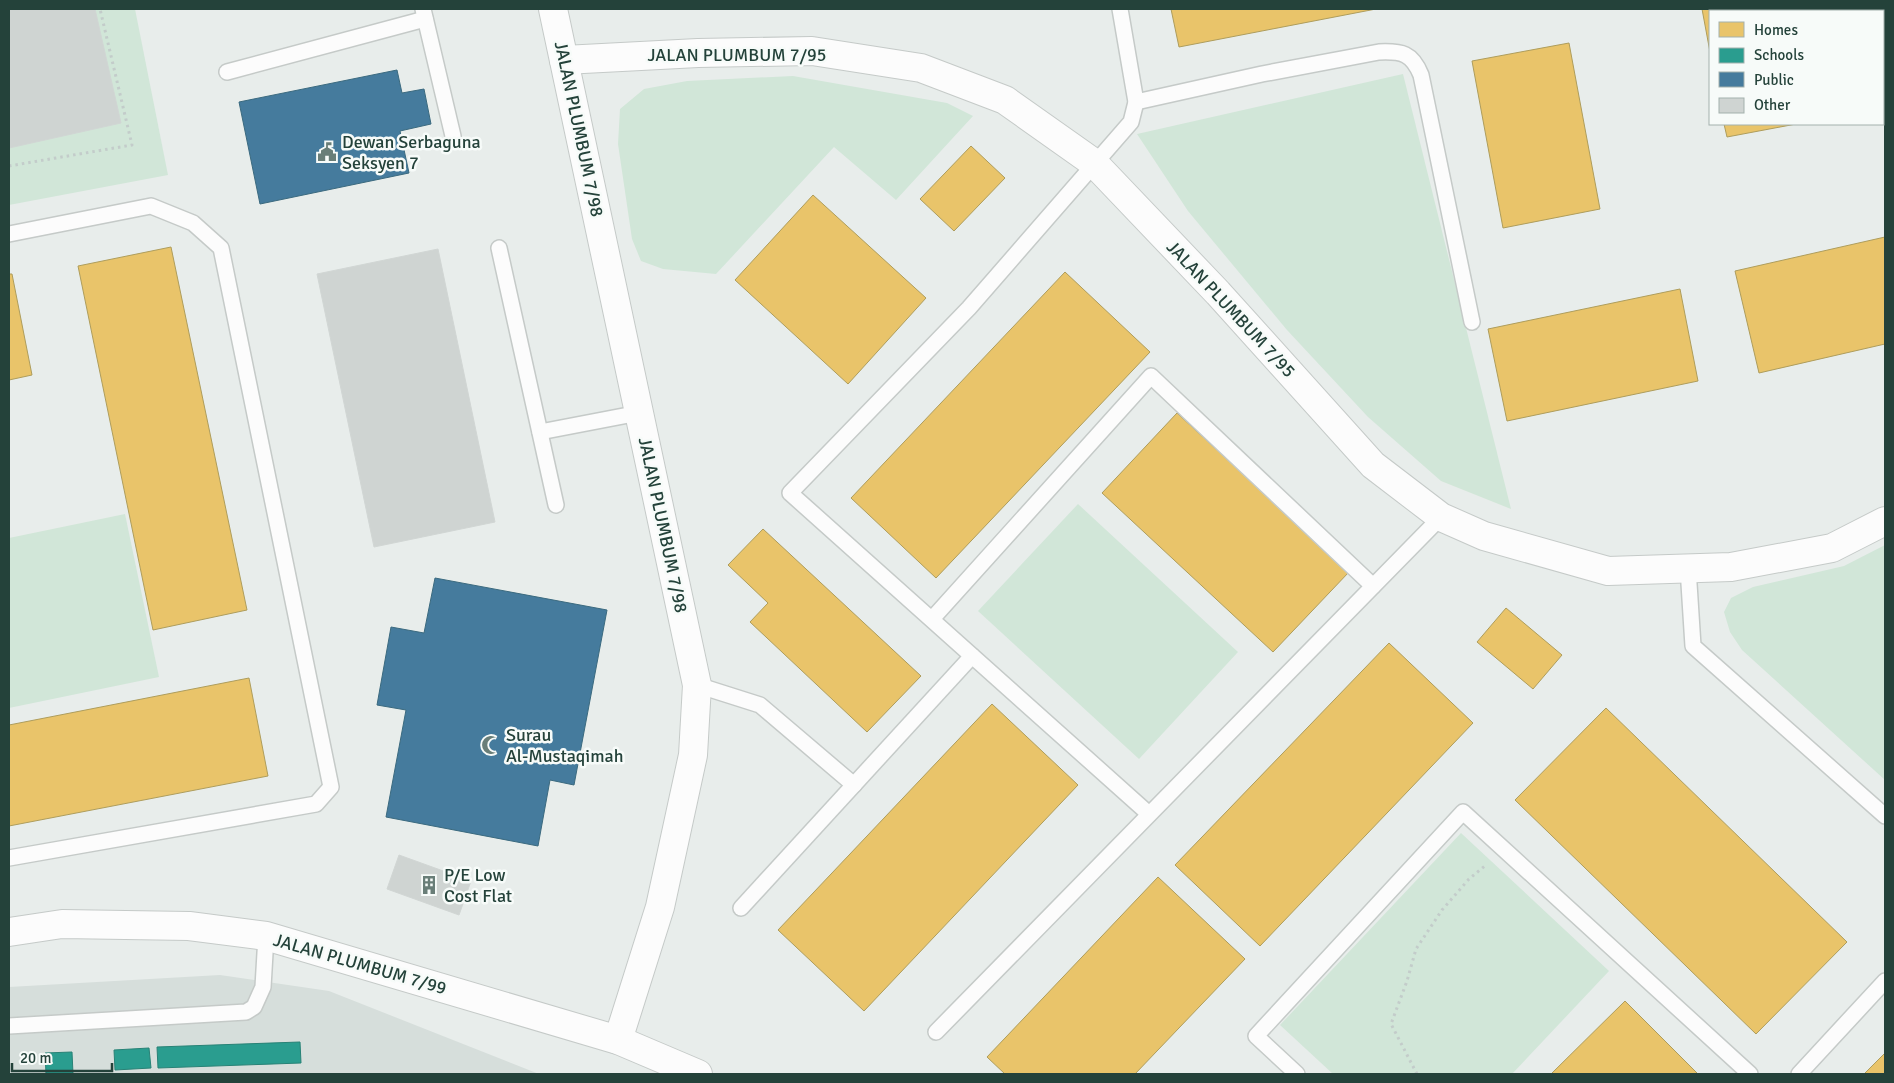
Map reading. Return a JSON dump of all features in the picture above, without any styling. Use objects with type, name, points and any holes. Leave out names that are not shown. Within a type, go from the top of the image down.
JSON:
[{"type":"street","name":"JALAN PLUMBUM 7/98","points":[[553,9],[697,686],[693,755],[660,907],[618,1040]]},
{"type":"street","name":"JALAN PLUMBUM 7/95","points":[[564,60],[698,53],[812,51],[921,68],[1005,100],[1094,163],[1218,293],[1373,464],[1440,517],[1484,536],[1608,571],[1730,567],[1832,548],[1885,521]]},
{"type":"street","name":"JALAN PLUMBUM 7/99","points":[[9,932],[62,924],[189,926],[266,936],[618,1040],[698,1074]]},
{"type":"lane","points":[[1120,9],[1136,102],[1131,122],[969,308],[790,493],[1149,814]]},
{"type":"lane","points":[[227,72],[424,14],[453,136]]},
{"type":"lane","points":[[1136,102],[1262,74],[1379,52],[1393,51],[1406,55],[1416,64],[1421,75],[1472,322]]},
{"type":"lane","points":[[9,234],[150,206],[193,223],[220,248],[331,787],[316,804],[9,858]]},
{"type":"lane","points":[[499,248],[556,505]]},
{"type":"lane","points":[[932,619],[1151,376],[1373,586]]},
{"type":"lane","points":[[540,432],[639,413]]},
{"type":"lane","points":[[936,1032],[1440,517]]},
{"type":"lane","points":[[1688,568],[1692,646],[1885,816]]},
{"type":"lane","points":[[741,908],[972,656]]},
{"type":"lane","points":[[697,686],[760,705],[854,785]]},
{"type":"lane","points":[[1296,1074],[1256,1036],[1463,812],[1750,1074]]},
{"type":"lane","points":[[9,1026],[246,1012],[254,1007],[263,987],[266,936]]},
{"type":"lane","points":[[1799,1074],[1885,981]]},
{"type":"path","points":[[9,166],[132,145],[100,9]]},
{"type":"path","points":[[1417,1074],[1391,1024],[1416,949],[1442,910],[1469,879],[1504,850]]},
{"type":"shaded area","points":[[220,975],[329,991],[539,1074],[9,1074],[9,987]]},
{"type":"green space","points":[[9,9],[135,9],[168,175],[9,205]]},
{"type":"green space","points":[[1403,74],[1511,509],[1441,481],[1368,417],[1287,330],[1188,211],[1137,134]]},
{"type":"green space","points":[[793,76],[947,103],[973,116],[896,200],[834,147],[716,274],[663,269],[641,261],[632,239],[618,144],[620,109],[644,89],[687,81]]},
{"type":"green space","points":[[1078,504],[1238,652],[1139,759],[978,611]]},
{"type":"green space","points":[[125,514],[159,677],[9,708],[9,538]]},
{"type":"green space","points":[[1885,545],[1885,780],[1742,650],[1730,632],[1724,612],[1731,598],[1753,587],[1844,566]]},
{"type":"green space","points":[[1461,833],[1609,971],[1512,1074],[1333,1074],[1280,1025]]},
{"type":"building: Homes","points":[[1171,9],[1376,9],[1179,47]]},
{"type":"building: Homes","points":[[1702,9],[1808,10],[1709,10],[1709,47]]},
{"type":"building: Homes","points":[[1569,43],[1600,209],[1503,228],[1472,61]]},
{"type":"building: Homes","points":[[1724,125],[1791,125],[1727,137]]},
{"type":"building: Homes","points":[[971,146],[1005,178],[954,231],[920,199]]},
{"type":"building: Homes","points":[[813,195],[926,298],[848,384],[735,280]]},
{"type":"building: Homes","points":[[1885,237],[1885,344],[1759,373],[1735,271]]},
{"type":"building: Homes","points":[[171,247],[247,610],[153,630],[78,266]]},
{"type":"building: Homes","points":[[1065,272],[1150,352],[936,578],[851,498]]},
{"type":"building: Homes","points":[[9,274],[12,274],[32,375],[9,380]]},
{"type":"building: Homes","points":[[1680,289],[1698,381],[1507,421],[1488,329]]},
{"type":"building: Homes","points":[[1177,413],[1349,572],[1273,652],[1102,493]]},
{"type":"building: Homes","points":[[763,529],[921,676],[867,732],[750,622],[768,603],[728,565]]},
{"type":"building: Homes","points":[[1506,608],[1562,655],[1533,689],[1477,642]]},
{"type":"building: Homes","points":[[1389,643],[1473,723],[1260,946],[1175,865]]},
{"type":"building: Homes","points":[[249,678],[268,776],[9,826],[9,725]]},
{"type":"building: Homes","points":[[992,704],[1078,785],[864,1011],[778,930]]},
{"type":"building: Homes","points":[[1606,708],[1847,942],[1756,1034],[1515,800]]},
{"type":"building: Homes","points":[[1158,877],[1245,959],[1135,1074],[1005,1074],[987,1057]]},
{"type":"building: Homes","points":[[1625,1001],[1698,1074],[1551,1074]]},
{"type":"building: Homes","points":[[1885,1053],[1885,1074],[1864,1074]]},
{"type":"building: Schools","points":[[300,1042],[301,1063],[158,1068],[157,1047]]},
{"type":"building: Schools","points":[[149,1048],[151,1068],[115,1070],[114,1050]]},
{"type":"building: Schools","points":[[72,1052],[73,1074],[46,1074],[45,1053]]},
{"type":"building: Public","name":"Dewan Serbaguna Seksyen 7","points":[[397,70],[402,93],[424,89],[431,124],[400,131],[409,173],[260,204],[239,102]]},
{"type":"building: Public","name":"Surau Al-Mustaqimah","points":[[435,578],[607,610],[574,785],[550,780],[538,846],[386,817],[406,710],[377,705],[391,627],[424,633]]},
{"type":"building: Other","points":[[9,9],[95,9],[121,123],[9,148]]},
{"type":"building: Other","points":[[438,249],[495,522],[374,547],[317,274]]},
{"type":"building: Other","name":"P/E Low Cost Flat","points":[[399,855],[471,881],[459,915],[387,889]]},
{"type":"place","name":"Dewan Serbaguna Seksyen 7","points":[[327,152]]},
{"type":"place","name":"Surau Al-Mustaqimah","points":[[491,745]]},
{"type":"place","name":"P/E Low Cost Flat","points":[[429,885]]}]
